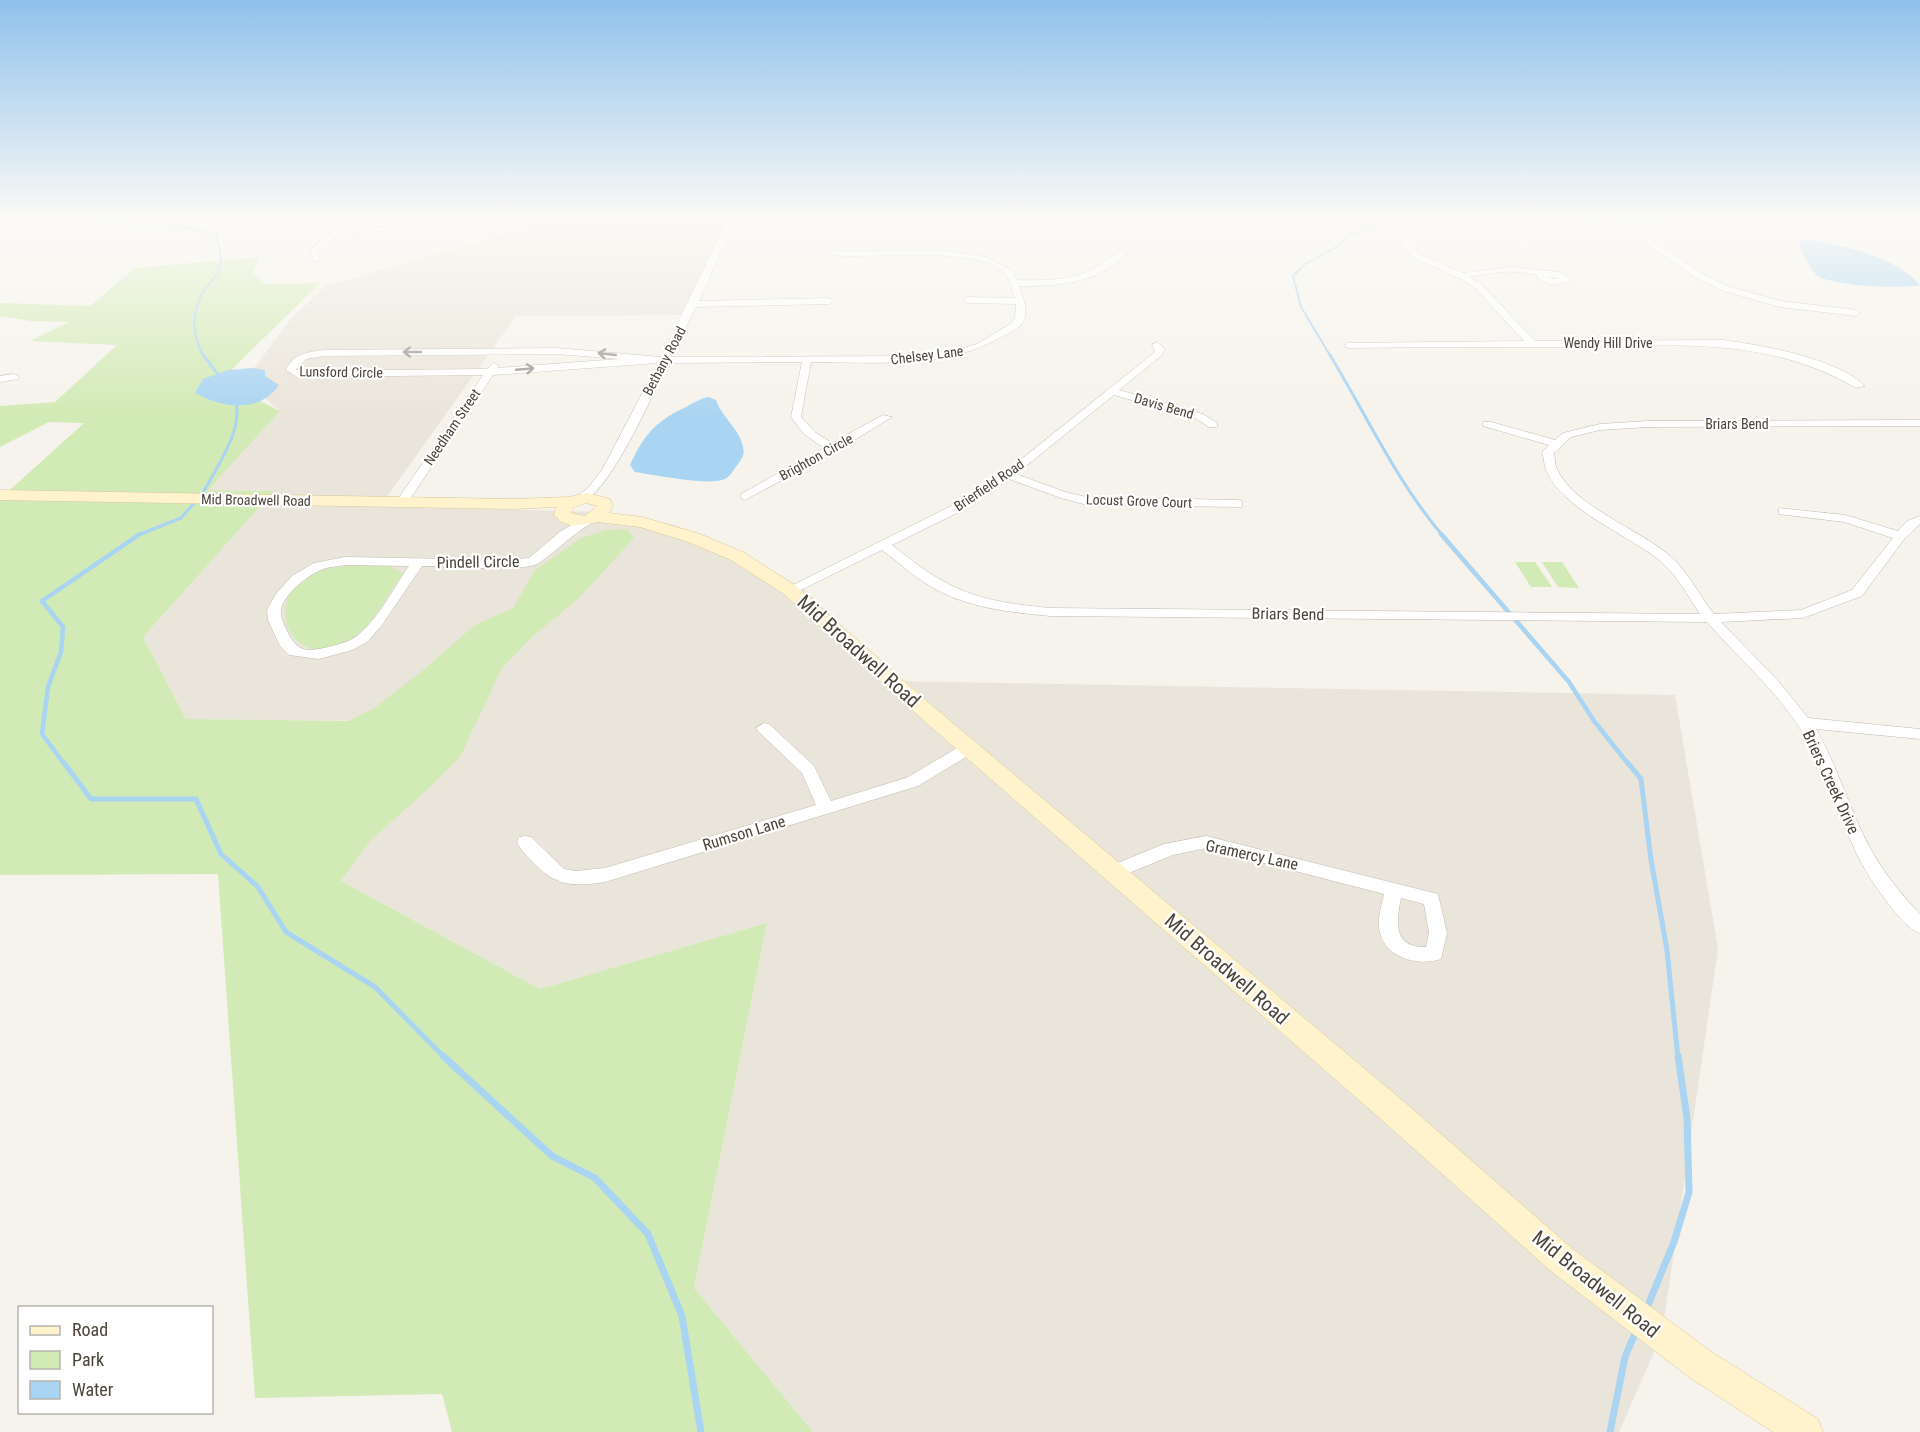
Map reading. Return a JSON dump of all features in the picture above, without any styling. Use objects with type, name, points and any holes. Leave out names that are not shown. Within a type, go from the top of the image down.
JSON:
[{"type":"street","name":"Bethany Road","points":[[569,514],[607,471],[703,283]]},
{"type":"street","points":[[967,300],[1020,301],[1015,283],[1050,283]]},
{"type":"street","points":[[1473,283],[1532,344]]},
{"type":"street","points":[[1714,283],[1726,289],[1780,304],[1856,313]]},
{"type":"street","points":[[694,304],[829,301]]},
{"type":"street","name":"Chelsey Lane","points":[[665,360],[902,360],[946,355],[970,350],[1016,325],[1020,318],[1020,301]]},
{"type":"street","name":"Wendy Hill Drive","points":[[1348,345],[1708,343],[1736,345],[1814,364],[1840,374],[1860,387]]},
{"type":"street","name":"Brierfield Road","points":[[790,590],[953,510],[1008,475],[1159,353],[1160,349],[1156,345]]},
{"type":"street","name":"Needham Street","points":[[402,502],[503,352]]},
{"type":"street","name":"Lunsford Circle","points":[[322,353],[591,353],[665,360],[579,364],[490,372],[297,374],[291,370],[297,360],[322,353]]},
{"type":"street","points":[[807,360],[796,417],[804,428],[820,442],[834,448]]},
{"type":"street","points":[[0,379],[14,377]]},
{"type":"street","name":"Davis Bend","points":[[1112,391],[1199,416],[1213,425]]},
{"type":"street","name":"Brighton Circle","points":[[745,496],[888,417]]},
{"type":"street","name":"Briars Bend","points":[[1557,444],[1567,435],[1600,427],[1648,424],[1920,423]]},
{"type":"street","points":[[1486,424],[1557,444]]},
{"type":"street","points":[[1557,444],[1548,452],[1548,464],[1560,484],[1587,508],[1634,535],[1677,569],[1710,618]]},
{"type":"street","name":"Bethany Road","points":[[597,512],[607,471]]},
{"type":"street","name":"Locust Grove Court","points":[[1008,475],[1065,496],[1087,501],[1238,504]]},
{"type":"street","name":"Mid Broadwell Road","points":[[0,495],[513,504],[569,514]]},
{"type":"street","points":[[594,499],[597,512],[569,514],[594,499]]},
{"type":"street","points":[[1783,511],[1845,519],[1900,536]]},
{"type":"street","name":"Mid Broadwell Road","points":[[597,512],[672,530],[737,556],[790,590],[969,748],[1563,1261],[1701,1365],[1805,1432]]},
{"type":"street","name":"Pindell Circle","points":[[418,562],[377,622],[362,639],[347,647],[319,654],[294,652],[287,646],[275,620],[274,610],[281,597],[297,579],[319,566],[345,561],[418,562],[510,564],[533,561],[569,514]]},
{"type":"street","name":"Briars Bend","points":[[883,544],[932,582],[951,592],[985,603],[1021,610],[1109,613],[1710,618],[1803,614],[1857,593],[1900,536],[1911,524],[1920,520]]},
{"type":"street","name":"Briers Creek Drive","points":[[1710,618],[1755,665],[1804,723],[1865,855],[1891,893],[1920,926]]},
{"type":"street","points":[[1804,723],[1920,734]]},
{"type":"street","points":[[764,728],[808,770],[826,808]]},
{"type":"street","name":"Rumson Lane","points":[[525,842],[555,874],[579,879],[605,875],[912,782],[969,748]]},
{"type":"street","name":"Gramercy Lane","points":[[1114,872],[1170,849],[1206,842],[1393,889]]},
{"type":"shaded area","points":[[336,283],[700,283],[687,315],[516,316],[380,506],[601,512],[674,525],[736,550],[807,591],[892,681],[1675,695],[1718,949],[1662,1334],[1619,1432],[813,1432],[694,1288],[767,923],[540,989],[341,881],[433,754],[388,721],[186,719],[143,637],[274,491],[207,490],[280,411],[245,380],[291,319],[325,286]]},
{"type":"green space","points":[[117,283],[320,283],[220,381],[280,411],[208,490],[274,491],[143,637],[186,719],[348,721],[373,709],[421,672],[475,625],[513,608],[535,570],[581,538],[606,530],[627,529],[634,538],[578,599],[533,636],[502,668],[460,757],[370,841],[341,881],[540,989],[767,923],[694,1288],[813,1432],[452,1432],[442,1394],[255,1398],[218,874],[0,875],[0,499],[84,423],[49,422],[0,447],[0,406],[55,402],[117,345],[30,341],[69,322],[31,321],[0,316],[0,303],[90,306]]},
{"type":"green space","points":[[1515,562],[1535,562],[1552,587],[1531,587]]},
{"type":"green space","points":[[1542,562],[1562,562],[1579,588],[1558,587]]},
{"type":"green space","points":[[350,566],[390,566],[403,573],[375,615],[356,636],[333,648],[314,649],[299,642],[289,630],[285,614],[288,597],[299,582],[318,571]]},
{"type":"water","points":[[1844,283],[1918,283],[1920,285],[1898,287]]},
{"type":"water","points":[[253,368],[265,370],[265,376],[279,385],[261,401],[240,406],[228,405],[195,393],[203,379],[228,370]]},
{"type":"water","points":[[709,397],[716,400],[743,447],[742,458],[729,476],[722,480],[704,481],[635,472],[630,465],[646,436],[677,411]]},
{"type":"waterway","points":[[203,355],[194,323],[200,297],[210,283]]},
{"type":"waterway","points":[[1295,283],[1301,307],[1331,357]]},
{"type":"waterway","points":[[203,355],[221,378]]},
{"type":"waterway","points":[[1330,355],[1396,471],[1443,536]]},
{"type":"waterway","points":[[203,493],[233,435],[237,411],[235,400]]},
{"type":"waterway","points":[[139,535],[181,518],[196,501]]},
{"type":"waterway","points":[[1441,534],[1569,682],[1594,721],[1629,765]]},
{"type":"waterway","points":[[65,765],[42,734],[48,687],[61,652],[63,627],[42,601],[139,535]]},
{"type":"waterway","points":[[64,763],[91,799],[196,799],[221,854],[258,887],[286,932],[375,987],[443,1056]]},
{"type":"waterway","points":[[1628,763],[1641,779],[1651,860],[1667,950],[1678,1058]]},
{"type":"waterway","points":[[443,1056],[552,1156],[595,1178],[648,1234],[682,1316],[701,1432]]},
{"type":"waterway","points":[[1646,1310],[1674,1242],[1689,1192],[1687,1118],[1678,1056]]},
{"type":"waterway","points":[[1610,1432],[1625,1357],[1636,1331]]}]
